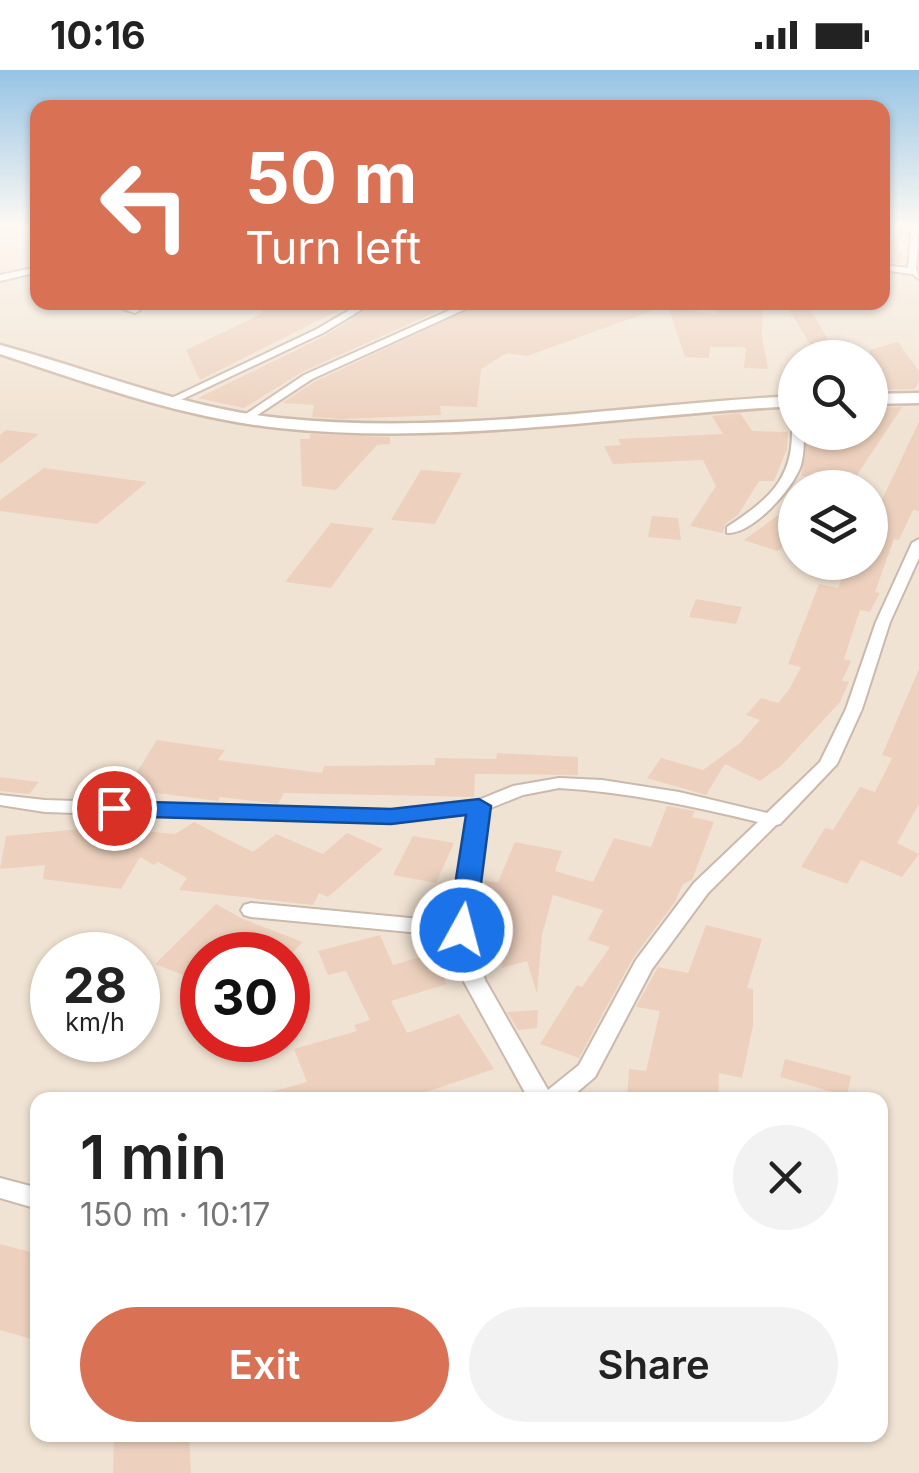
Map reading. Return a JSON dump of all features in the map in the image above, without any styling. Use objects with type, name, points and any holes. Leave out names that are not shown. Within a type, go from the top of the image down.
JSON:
[{"type":"main road","points":[[0,349],[166,402],[246,418],[391,428],[778,402]]},
{"type":"main road","points":[[888,399],[919,398]]},
{"type":"street","points":[[166,402],[320,331],[356,310]]},
{"type":"street","points":[[246,418],[340,361],[458,310]]},
{"type":"street","points":[[732,530],[763,510],[789,481],[799,450]]},
{"type":"street","points":[[562,1092],[587,1071],[643,965],[701,888],[828,764],[854,709],[882,622],[919,543]]},
{"type":"street","points":[[4,806],[391,817],[479,806],[532,787],[559,783],[602,784],[679,797],[774,820]]},
{"type":"street","points":[[479,806],[462,930],[474,980],[537,1092]]},
{"type":"street","points":[[252,910],[462,930]]},
{"type":"street","points":[[0,1188],[30,1197]]},
{"type":"shaded area","points":[[0,291],[30,291],[30,310],[890,310],[890,291],[919,291],[919,1473],[0,1473]]},
{"type":"building","points":[[261,310],[339,310],[200,380],[186,350],[261,314]]},
{"type":"building","points":[[366,310],[440,310],[302,372],[244,408],[198,398],[325,336]]},
{"type":"building","points":[[468,310],[654,310],[527,356],[507,353],[481,369],[477,407],[440,406],[441,415],[312,417],[314,405],[282,403],[314,382]]},
{"type":"building","points":[[669,310],[717,315],[716,310],[763,310],[762,337],[768,369],[744,368],[746,348],[742,347],[710,347],[709,358],[685,357]]},
{"type":"building","points":[[789,310],[811,310],[828,340],[808,340]]},
{"type":"building","points":[[898,342],[919,371],[914,389],[888,390],[888,345]]},
{"type":"building","points":[[888,407],[902,407],[888,428]]},
{"type":"building","points":[[740,413],[752,431],[778,432],[778,450],[787,450],[774,481],[759,481],[738,515],[725,524],[723,533],[690,526],[716,486],[703,460],[613,464],[604,446],[621,445],[618,439],[723,434],[712,416]]},
{"type":"building","points":[[919,422],[919,511],[913,510],[888,556],[888,487]]},
{"type":"building","points":[[6,430],[39,434],[0,464],[0,435]]},
{"type":"building","points":[[310,434],[390,437],[390,444],[377,445],[336,490],[302,486],[300,439],[310,439]]},
{"type":"building","points":[[805,450],[874,450],[860,470],[802,470]]},
{"type":"building","points":[[44,468],[147,482],[97,524],[0,511],[0,500]]},
{"type":"building","points":[[421,470],[462,473],[435,524],[391,520]]},
{"type":"building","points":[[778,515],[778,550],[744,540]]},
{"type":"building","points":[[652,516],[678,518],[681,540],[648,537]]},
{"type":"building","points":[[331,523],[374,528],[331,588],[285,582]]},
{"type":"building","points":[[841,580],[879,580],[875,592],[880,593],[870,612],[860,610],[844,659],[851,661],[842,681],[849,682],[840,702],[782,765],[760,781],[725,764],[706,795],[647,778],[661,758],[703,770],[740,743],[760,720],[746,715],[761,698],[778,703],[801,667],[788,664],[819,584],[838,588]]},
{"type":"building","points":[[696,599],[742,607],[736,624],[689,617]]},
{"type":"building","points":[[919,669],[919,804],[897,843],[919,854],[902,877],[861,860],[847,884],[801,867],[825,828],[833,830],[860,787],[875,792],[892,758],[882,755]]},
{"type":"building","points":[[157,740],[225,750],[218,760],[322,773],[324,766],[435,765],[435,758],[496,759],[497,753],[578,757],[578,775],[475,774],[474,797],[284,793],[278,804],[126,789]]},
{"type":"building","points":[[0,777],[39,782],[29,794],[0,791]]},
{"type":"building","points":[[667,806],[695,811],[692,817],[714,822],[692,880],[683,884],[675,902],[633,958],[579,1058],[540,1044],[577,985],[582,987],[610,947],[588,940],[603,910],[553,895],[542,935],[537,994],[527,961],[502,968],[505,931],[484,929],[488,910],[478,908],[485,881],[498,882],[515,842],[562,851],[555,871],[593,882],[614,838],[651,847]]},
{"type":"building","points":[[194,822],[253,852],[276,834],[323,854],[347,833],[383,849],[328,897],[319,893],[313,905],[179,890],[187,878],[140,857],[121,889],[43,879],[45,865],[0,869],[6,836],[102,827],[175,834]]},
{"type":"building","points":[[413,836],[454,843],[436,883],[393,875]]},
{"type":"building","points":[[216,904],[277,932],[188,932]]},
{"type":"building","points":[[706,925],[762,939],[747,988],[753,989],[753,1026],[742,1078],[719,1073],[718,1092],[628,1092],[629,1069],[646,1071],[660,1011],[636,1007],[658,967],[688,973]]},
{"type":"building","points":[[380,935],[393,965],[430,954],[447,984],[391,1001],[407,1033],[459,1014],[494,1069],[426,1092],[270,1092],[307,1082],[299,1062],[310,1062],[310,1044],[357,1031],[354,1025],[370,1020],[346,971],[328,975],[318,951]]},
{"type":"building","points":[[180,939],[180,974],[160,966],[160,959]]},
{"type":"building","points":[[538,1010],[537,1028],[518,1030],[507,1012]]},
{"type":"building","points":[[785,1059],[851,1076],[848,1092],[833,1092],[780,1077]]},
{"type":"building","points":[[0,1244],[30,1252],[30,1339],[0,1330]]},
{"type":"building","points":[[114,1442],[189,1442],[191,1473],[113,1473]]},
{"type":"route","points":[[114,808],[391,817],[479,806],[462,930]]}]
